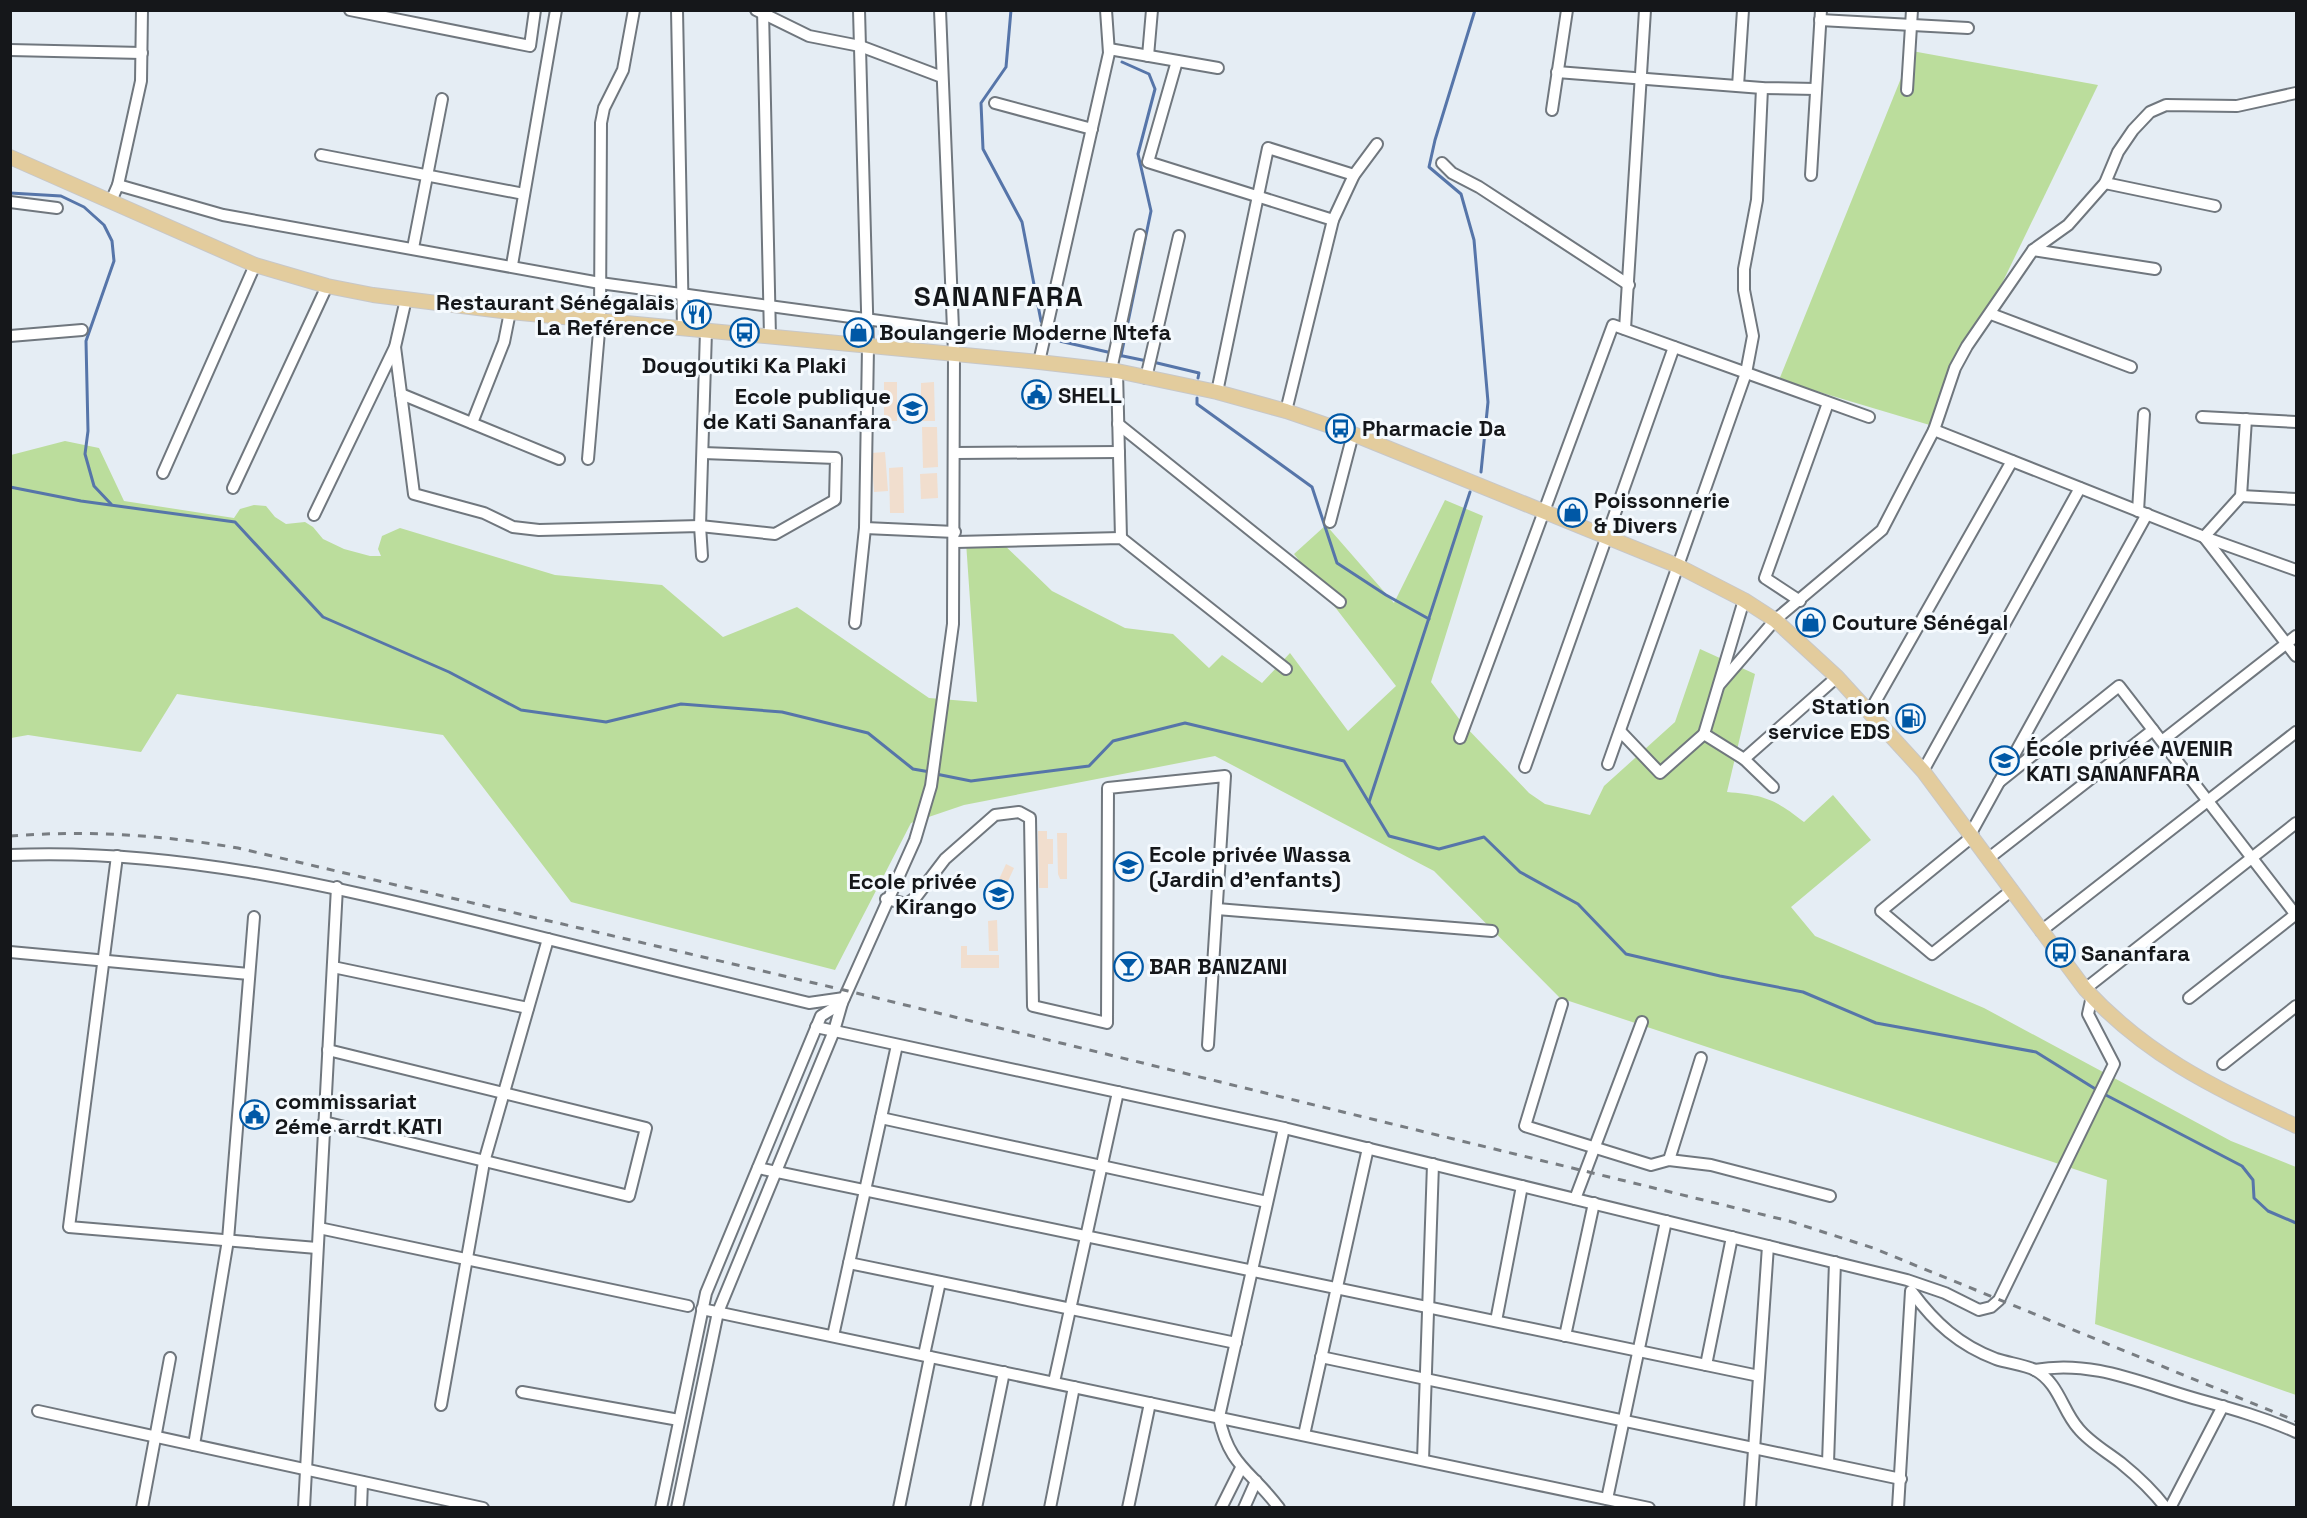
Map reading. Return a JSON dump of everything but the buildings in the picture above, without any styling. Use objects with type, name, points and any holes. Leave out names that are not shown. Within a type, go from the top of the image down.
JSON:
[{"type":"main road","points":[[10,157],[255,265],[327,286],[510,312],[1039,362],[1114,371],[1217,392],[1286,411],[1353,434],[1678,566],[1744,600],[1775,620],[1838,677],[1923,771],[2088,992],[2136,1038],[2209,1084],[2296,1126]]},
{"type":"street","points":[[111,201],[118,185],[141,81],[142,10]]},
{"type":"street","points":[[351,10],[530,45],[535,10]]},
{"type":"street","points":[[512,265],[556,10]]},
{"type":"street","points":[[588,459],[600,320],[601,123],[604,108],[623,70],[634,10]]},
{"type":"street","points":[[677,10],[683,328]]},
{"type":"street","points":[[855,623],[865,528],[868,347],[859,10]]},
{"type":"street","points":[[677,1508],[718,1312],[834,1031],[843,1001],[886,899],[915,840],[931,786],[953,624],[955,537],[954,331],[940,10]]},
{"type":"street","points":[[1039,362],[1109,49],[1106,10]]},
{"type":"street","points":[[1148,56],[1152,10]]},
{"type":"street","points":[[1552,110],[1567,10]]},
{"type":"street","points":[[1625,329],[1645,10]]},
{"type":"street","points":[[1738,86],[1743,10]]},
{"type":"street","points":[[1907,90],[1912,10]]},
{"type":"street","points":[[770,337],[761,11],[809,36],[860,46],[942,77]]},
{"type":"street","points":[[1811,175],[1821,15],[1911,25],[1968,28]]},
{"type":"street","points":[[1109,49],[1218,68]]},
{"type":"street","points":[[10,50],[142,53]]},
{"type":"street","points":[[1177,61],[1148,162],[1333,220]]},
{"type":"street","points":[[1557,72],[1762,88],[1816,89]]},
{"type":"street","points":[[1608,764],[1746,373],[1753,336],[1744,290],[1744,269],[1757,200],[1762,88]]},
{"type":"street","points":[[1719,685],[1775,620],[1882,530],[1934,430],[1955,368],[2033,250],[2068,225],[2105,183],[2118,152],[2133,130],[2150,112],[2166,105],[2237,106],[2296,93]]},
{"type":"street","points":[[413,248],[442,99]]},
{"type":"street","points":[[995,103],[1092,129]]},
{"type":"street","points":[[1286,411],[1333,220],[1354,175],[1377,144]]},
{"type":"street","points":[[1217,392],[1260,197],[1268,148],[1354,175]]},
{"type":"street","points":[[321,155],[525,194]]},
{"type":"street","points":[[1442,163],[1452,173],[1479,187],[1629,285]]},
{"type":"street","points":[[2105,183],[2215,206]]},
{"type":"street","points":[[118,185],[223,215],[512,265],[600,283],[954,331]]},
{"type":"street","points":[[10,202],[57,208]]},
{"type":"street","points":[[1120,538],[1118,424],[1114,371],[1140,235]]},
{"type":"street","points":[[1146,378],[1179,236]]},
{"type":"street","points":[[2033,250],[2155,269]]},
{"type":"street","points":[[163,473],[255,265]]},
{"type":"street","points":[[233,488],[327,286]]},
{"type":"street","points":[[314,515],[395,347],[406,299]]},
{"type":"street","points":[[472,423],[504,342],[510,312]]},
{"type":"street","points":[[1990,314],[2131,366]]},
{"type":"street","points":[[1460,738],[1613,325],[1869,417]]},
{"type":"street","points":[[10,336],[82,330]]},
{"type":"street","points":[[702,556],[700,526],[706,331]]},
{"type":"street","points":[[395,347],[414,494],[484,513],[513,527],[539,530],[700,526],[775,534],[835,500],[836,458],[703,453]]},
{"type":"street","points":[[1525,767],[1674,347]]},
{"type":"street","points":[[401,394],[559,459]]},
{"type":"street","points":[[1800,601],[1765,578],[1828,403]]},
{"type":"street","points":[[2012,890],[1932,954],[1881,911],[1972,834],[2142,513],[2144,414]]},
{"type":"street","points":[[2202,417],[2296,422]]},
{"type":"street","points":[[2204,537],[2241,496],[2246,419]]},
{"type":"street","points":[[1118,424],[1340,602]]},
{"type":"street","points":[[1934,430],[2204,537],[2296,570]]},
{"type":"street","points":[[1330,522],[1353,434]]},
{"type":"street","points":[[955,453],[1119,452]]},
{"type":"street","points":[[1870,711],[2012,461]]},
{"type":"street","points":[[1923,771],[2080,488]]},
{"type":"street","points":[[2241,496],[2296,499]]},
{"type":"street","points":[[865,528],[955,537],[1120,538],[1286,669]]},
{"type":"street","points":[[2204,537],[2296,656]]},
{"type":"street","points":[[1620,731],[1660,773],[1704,734],[1744,600]]},
{"type":"street","points":[[2162,741],[2296,636]]},
{"type":"street","points":[[1744,759],[1838,677]]},
{"type":"street","points":[[1999,782],[2119,686],[2296,914],[2189,998]]},
{"type":"street","points":[[1989,858],[2153,730]]},
{"type":"street","points":[[2041,931],[2296,732]]},
{"type":"street","points":[[1704,734],[1744,759],[1773,787]]},
{"type":"street","points":[[886,899],[907,904],[916,897],[945,859],[995,815],[1008,812],[1024,815],[1030,819],[1033,1006],[1107,1023],[1108,788],[1225,776],[1208,1045]]},
{"type":"street","points":[[816,1028],[1368,1148],[1907,1280],[1945,1293],[1979,1310],[1991,1307],[1999,1300],[2115,1064],[2088,1014],[2088,992],[2296,823]]},
{"type":"street","points":[[10,855],[70,853],[166,859],[337,887],[809,1003],[843,1001]]},
{"type":"street","points":[[117,856],[69,1227],[317,1248]]},
{"type":"street","points":[[303,1508],[337,887]]},
{"type":"street","points":[[1217,909],[1492,931]]},
{"type":"street","points":[[194,1445],[228,1240],[254,917]]},
{"type":"street","points":[[441,1405],[465,1259],[484,1162],[548,939]]},
{"type":"street","points":[[10,952],[249,974]]},
{"type":"street","points":[[333,967],[528,1008]]},
{"type":"street","points":[[661,1508],[706,1293],[821,1016],[843,1001]]},
{"type":"street","points":[[1562,1004],[1525,1126],[1651,1165],[1670,1160],[1711,1165],[1830,1196]]},
{"type":"street","points":[[2223,1064],[2296,1006]]},
{"type":"street","points":[[1575,1199],[1642,1022]]},
{"type":"street","points":[[833,1336],[897,1045]]},
{"type":"street","points":[[324,1122],[629,1196],[646,1128],[328,1050]]},
{"type":"street","points":[[1670,1160],[1701,1059]]},
{"type":"street","points":[[1054,1382],[1118,1092]]},
{"type":"street","points":[[881,1118],[1267,1202]]},
{"type":"street","points":[[1279,1508],[1256,1481],[1241,1468],[1224,1440],[1219,1417],[1284,1128]]},
{"type":"street","points":[[1304,1435],[1368,1148]]},
{"type":"street","points":[[1423,1460],[1433,1164]]},
{"type":"street","points":[[758,1168],[1759,1376]]},
{"type":"street","points":[[1496,1321],[1522,1186]]},
{"type":"street","points":[[1565,1336],[1594,1203]]},
{"type":"street","points":[[1610,1502],[1623,1420],[1666,1221]]},
{"type":"street","points":[[318,1227],[688,1306]]},
{"type":"street","points":[[1706,1365],[1732,1237]]},
{"type":"street","points":[[1750,1508],[1768,1246]]},
{"type":"street","points":[[1828,1463],[1835,1262]]},
{"type":"street","points":[[849,1263],[1236,1343]]},
{"type":"street","points":[[1907,1280],[1912,1292],[1944,1330],[1984,1354],[2035,1370],[2061,1397],[2079,1430],[2154,1492],[2166,1508]]},
{"type":"street","points":[[899,1508],[940,1282]]},
{"type":"street","points":[[1898,1508],[1902,1479],[1912,1292]]},
{"type":"street","points":[[702,1309],[1423,1460],[1610,1502],[1649,1508]]},
{"type":"street","points":[[1322,1357],[1902,1479]]},
{"type":"street","points":[[142,1508],[170,1358]]},
{"type":"street","points":[[2035,1370],[2060,1365],[2094,1368],[2223,1406],[2296,1432]]},
{"type":"street","points":[[976,1508],[1004,1372]]},
{"type":"street","points":[[1050,1508],[1074,1387]]},
{"type":"street","points":[[522,1392],[679,1420]]},
{"type":"street","points":[[1128,1508],[1150,1403]]},
{"type":"street","points":[[2170,1508],[2223,1406]]},
{"type":"street","points":[[38,1411],[306,1468],[432,1502],[483,1508]]},
{"type":"street","points":[[1221,1508],[1241,1468]]},
{"type":"street","points":[[1244,1508],[1256,1481]]},
{"type":"street","points":[[361,1508],[362,1482]]},
{"type":"shaded area","points":[[884,382],[897,382],[897,421],[884,421]]},
{"type":"shaded area","points":[[934,382],[935,421],[921,421],[921,383]]},
{"type":"shaded area","points":[[922,427],[937,427],[938,467],[923,468]]},
{"type":"shaded area","points":[[885,452],[888,491],[874,492],[871,453]]},
{"type":"shaded area","points":[[903,467],[904,513],[890,513],[889,468]]},
{"type":"shaded area","points":[[937,473],[938,498],[921,499],[920,474]]},
{"type":"shaded area","points":[[1038,831],[1047,831],[1047,839],[1053,839],[1053,864],[1048,864],[1048,888],[1039,888]]},
{"type":"shaded area","points":[[1057,833],[1067,833],[1067,879],[1060,879],[1058,874]]},
{"type":"shaded area","points":[[1006,864],[1014,868],[998,903],[990,899]]},
{"type":"shaded area","points":[[997,920],[998,951],[989,951],[988,921]]},
{"type":"shaded area","points":[[961,946],[967,946],[967,955],[999,955],[999,968],[961,968]]},
{"type":"green space","points":[[1912,51],[2098,85],[1933,426],[1779,380]]},
{"type":"green space","points":[[65,441],[99,448],[124,501],[234,518],[240,509],[254,505],[266,506],[275,517],[286,524],[305,522],[313,527],[323,539],[344,549],[370,556],[381,556],[378,549],[382,536],[400,528],[555,575],[662,585],[723,637],[797,607],[929,698],[977,702],[966,542],[999,540],[1052,591],[1125,628],[1173,634],[1209,668],[1222,655],[1262,683],[1290,653],[1348,731],[1396,686],[1294,554],[1326,525],[1394,603],[1445,500],[1483,516],[1431,682],[1463,724],[1529,793],[1545,804],[1590,815],[1604,786],[1675,722],[1700,649],[1755,674],[1727,792],[1751,795],[1777,803],[1804,822],[1833,795],[1871,840],[1791,907],[1815,936],[1984,1008],[2231,1141],[2296,1167],[2296,1395],[2095,1324],[2107,1180],[1560,998],[1434,871],[1215,756],[964,805],[911,823],[835,970],[571,902],[443,735],[177,694],[141,752],[28,735],[11,738],[11,455]]},
{"type":"waterway","points":[[1011,10],[1006,67],[981,103],[983,149],[1022,222],[1041,321],[1045,327]]},
{"type":"waterway","points":[[1475,10],[1435,140],[1429,167],[1461,194],[1474,240],[1488,402],[1481,472]]},
{"type":"waterway","points":[[1121,356],[1151,211],[1138,154],[1155,89],[1149,74],[1122,62]]},
{"type":"waterway","points":[[10,193],[61,196],[84,207],[104,225],[112,241],[114,261],[86,341],[88,431],[85,454],[94,486],[111,504]]},
{"type":"waterway","points":[[1049,332],[1055,340],[1112,353]]},
{"type":"waterway","points":[[1118,355],[1147,361]]},
{"type":"waterway","points":[[1153,362],[1199,373],[1198,378]]},
{"type":"waterway","points":[[1197,398],[1197,404],[1312,487],[1337,563],[1386,595],[1429,619]]},
{"type":"waterway","points":[[10,487],[81,501],[235,522],[323,617],[449,672],[521,710],[606,722],[681,704],[782,712],[868,733],[913,769],[930,772]]},
{"type":"waterway","points":[[1369,802],[1470,492]]},
{"type":"waterway","points":[[936,774],[971,781],[1089,766],[1113,741],[1185,723],[1344,761],[1389,836],[1439,849],[1484,837],[1520,872],[1578,904],[1626,954],[1803,992],[1876,1023],[2036,1052],[2097,1090]]},
{"type":"waterway","points":[[2102,1093],[2242,1166],[2253,1180],[2254,1198],[2268,1211],[2296,1223]]},
{"type":"railway","points":[[10,836],[125,835],[238,848],[848,991],[1789,1221],[1873,1248],[2296,1421]]},
{"type":"place","name":"Restaurant Sénégalais La Reférence","points":[[696,315]]},
{"type":"place","name":"Boulangerie Moderne Ntefa","points":[[858,332]]},
{"type":"place","name":"Dougoutiki Ka Plaki","points":[[744,333]]},
{"type":"place","name":"SHELL","points":[[1037,395]]},
{"type":"place","name":"Ecole publique de Kati Sananfara","points":[[912,409]]},
{"type":"place","name":"Pharmacie Da","points":[[1341,428]]},
{"type":"place","name":"Poissonnerie & Divers","points":[[1573,513]]},
{"type":"place","name":"Couture Sénégal","points":[[1811,622]]},
{"type":"place","name":"Station service EDS","points":[[1911,719]]},
{"type":"place","name":"École privée AVENIR KATI SANANFARA","points":[[2005,761]]},
{"type":"place","name":"Ecole privée Wassa (Jardin d'enfants)","points":[[1128,867]]},
{"type":"place","name":"Ecole privée Kirango","points":[[998,894]]},
{"type":"place","name":"Sananfara","points":[[2060,953]]},
{"type":"place","name":"BAR BANZANI","points":[[1128,966]]},
{"type":"place","name":"commissariat 2éme arrdt KATI","points":[[254,1114]]},
{"type":"district","name":"SANANFARA","points":[[999,296]]}]
